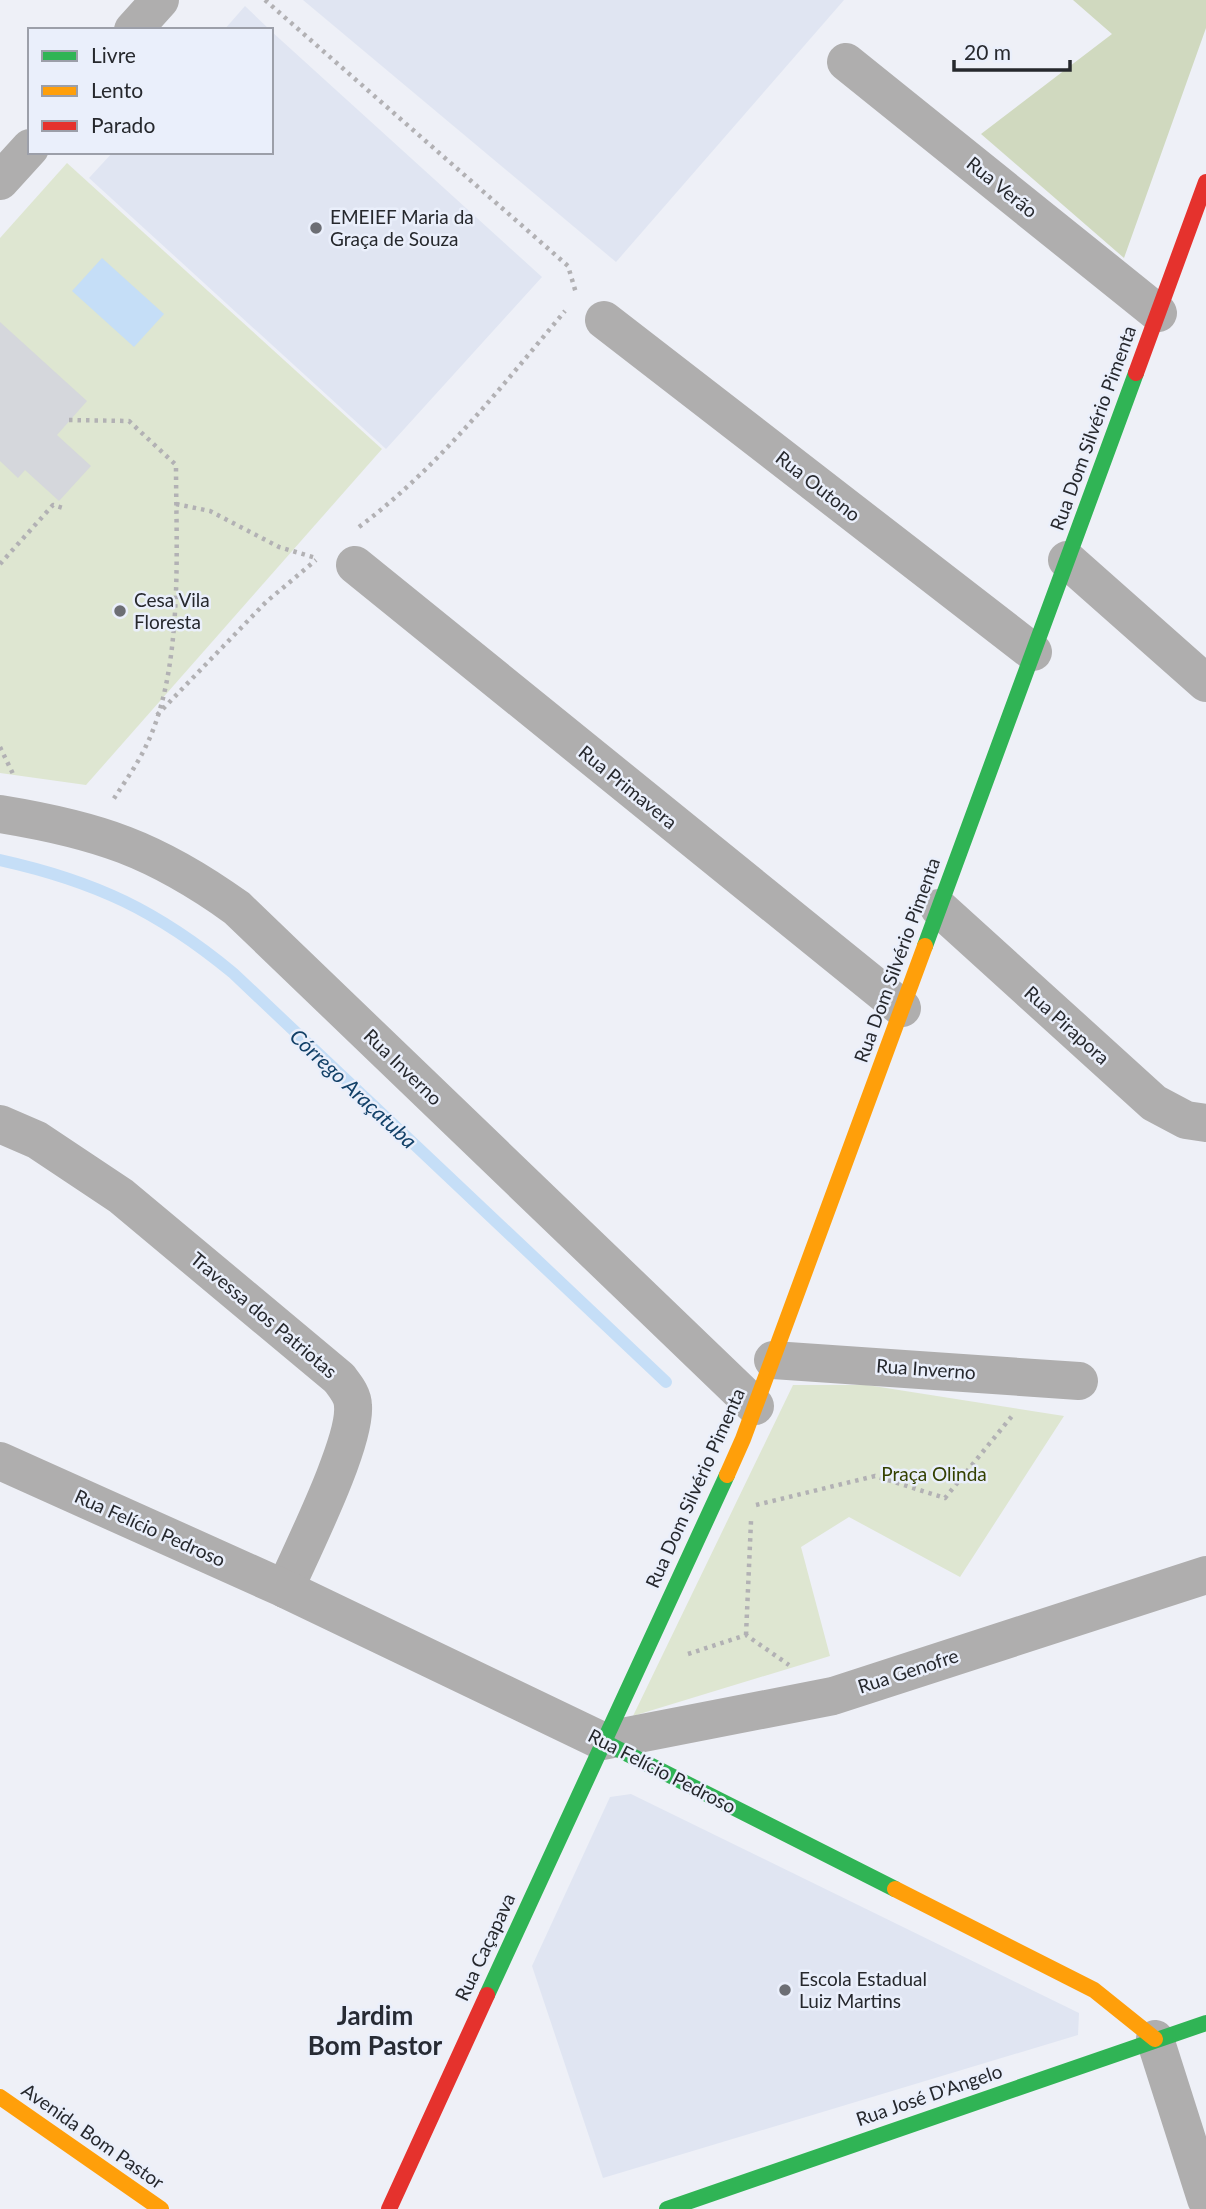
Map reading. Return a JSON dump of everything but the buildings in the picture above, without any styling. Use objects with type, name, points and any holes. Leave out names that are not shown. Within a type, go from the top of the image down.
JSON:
[{"type":"street","points":[[135,28],[160,0]]},
{"type":"street","name":"Rua Verão","points":[[846,62],[1158,313]]},
{"type":"street","points":[[0,181],[28,150]]},
{"type":"street","name":"Rua Dom Silvério Pimenta","points":[[602,1741],[755,1406],[773,1360],[1205,189]]},
{"type":"street","name":"Rua Outono","points":[[591,308],[1033,652]]},
{"type":"street","name":"Rua Primavera","points":[[344,550],[902,1008]]},
{"type":"street","points":[[1067,560],[1206,683]]},
{"type":"street","name":"Rua Inverno","points":[[0,814],[60,823],[127,843],[191,875],[237,908],[755,1406]]},
{"type":"street","name":"Rua Pirapora","points":[[939,908],[1154,1103],[1186,1120],[1206,1123]]},
{"type":"street","name":"Travessa dos Patriotas","points":[[0,1124],[37,1140],[121,1196],[339,1378],[347,1389],[354,1403],[349,1438],[285,1589]]},
{"type":"street","name":"Rua Inverno","points":[[773,1360],[1061,1379]]},
{"type":"street","name":"Rua Felício Pedroso","points":[[0,1461],[285,1589],[602,1741],[1094,1990],[1125,2012],[1154,2039],[1206,2199]]},
{"type":"street","name":"Rua Genofre","points":[[602,1741],[833,1696],[1206,1575]]},
{"type":"street","name":"Rua Caçapava","points":[[389,2209],[602,1741]]},
{"type":"street","name":"Rua José D'Angelo","points":[[667,2209],[1206,2023]]},
{"type":"street","name":"Avenida Bom Pastor","points":[[0,2097],[162,2209]]},
{"type":"path","points":[[156,716],[266,602],[317,558],[344,550],[591,308],[568,266],[265,0]]},
{"type":"path","points":[[69,421],[129,421],[176,465],[174,620],[168,667],[147,744],[89,832]]},
{"type":"path","points":[[176,504],[210,511],[279,547],[317,558]]},
{"type":"path","points":[[0,564],[53,505],[66,509]]},
{"type":"path","points":[[752,1496],[751,1506],[875,1476],[945,1499],[1061,1379]]},
{"type":"path","points":[[746,1635],[751,1519]]},
{"type":"path","points":[[636,1670],[746,1635]]},
{"type":"path","points":[[746,1635],[833,1696]]},
{"type":"shaded area","points":[[303,0],[844,0],[616,262]]},
{"type":"shaded area","points":[[245,6],[268,28],[226,28]]},
{"type":"shaded area","name":"EMEIEF Maria da Graça de Souza","points":[[273,33],[542,277],[386,449],[89,178],[111,154],[273,154]]},
{"type":"shaded area","name":"Escola Estadual Luiz Martins","points":[[631,1794],[1079,2013],[1078,2035],[603,2178],[532,1966],[610,1797]]},
{"type":"green space","points":[[1073,0],[1206,0],[1206,28],[1124,258],[981,134],[1112,34]]},
{"type":"green space","name":"Cesa Vila Floresta","points":[[67,163],[382,449],[86,785],[0,773],[0,238]]},
{"type":"green space","name":"Praça Olinda","points":[[793,1385],[867,1385],[1064,1416],[960,1577],[849,1517],[801,1547],[830,1656],[633,1716]]},
{"type":"water","points":[[102,258],[164,314],[134,347],[72,291]]},
{"type":"waterway","name":"Córrego Araçatuba","points":[[0,860],[66,878],[124,901],[205,951],[233,973],[666,1382]]},
{"type":"traffic: fast","points":[[925,946],[1136,373]]},
{"type":"traffic: fast","points":[[487,1995],[727,1475]]},
{"type":"traffic: fast","points":[[602,1741],[895,1889]]},
{"type":"traffic: fast","points":[[667,2209],[1206,2023]]},
{"type":"traffic: slow","points":[[727,1475],[743,1439],[925,946]]},
{"type":"traffic: slow","points":[[895,1889],[1094,1990],[1155,2039]]},
{"type":"traffic: slow","points":[[0,2097],[161,2209]]},
{"type":"traffic: jam","points":[[1136,373],[1206,182]]},
{"type":"traffic: jam","points":[[389,2209],[487,1995]]},
{"type":"place","name":"EMEIEF Maria da Graça de Souza","points":[[316,228]]},
{"type":"place","name":"Cesa Vila Floresta","points":[[120,611]]},
{"type":"place","name":"Escola Estadual Luiz Martins","points":[[785,1990]]},
{"type":"district","name":"Jardim Bom Pastor","points":[[375,2031]]}]
